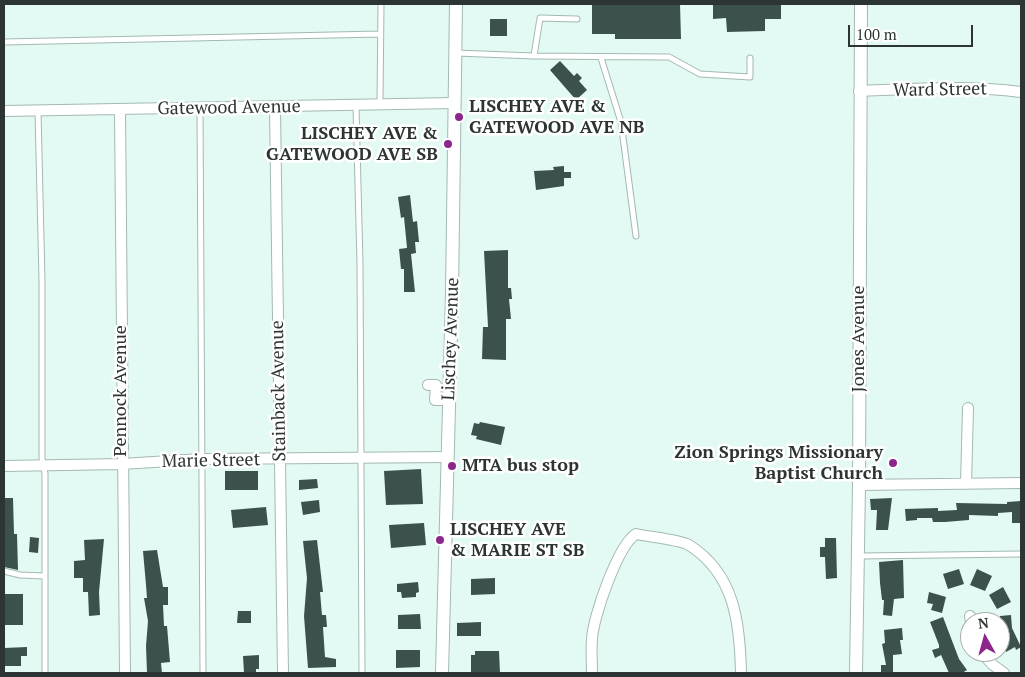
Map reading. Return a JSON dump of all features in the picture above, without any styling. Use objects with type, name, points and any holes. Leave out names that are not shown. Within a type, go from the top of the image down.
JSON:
[{"type":"street","name":"Lischey Avenue","points":[[442,673],[456,4]]},
{"type":"street","name":"Jones Avenue","points":[[856,673],[860,485],[860,4]]},
{"type":"street","name":"Ward Street","points":[[859,91],[948,88],[1021,92]]},
{"type":"street","name":"Gatewood Avenue","points":[[4,111],[275,108],[455,103]]},
{"type":"street","name":"Stainback Avenue","points":[[275,108],[283,673]]},
{"type":"street","name":"Pennock Avenue","points":[[120,110],[125,673]]},
{"type":"street","points":[[430,396],[449,400]]},
{"type":"street","points":[[966,484],[968,408]]},
{"type":"street","name":"Marie Street","points":[[4,466],[122,464],[201,459],[448,457]]},
{"type":"street","points":[[860,485],[1021,483]]},
{"type":"street","points":[[592,673],[592,637],[608,581],[629,539],[636,534],[687,544],[713,566],[729,593],[740,630],[742,673]]},
{"type":"street","points":[[990,662],[1004,673]]},
{"type":"lane","points":[[380,105],[381,4]]},
{"type":"lane","points":[[534,56],[540,18],[577,20]]},
{"type":"lane","points":[[4,42],[380,34]]},
{"type":"lane","points":[[456,53],[601,58],[670,57],[700,74],[750,77],[750,58]]},
{"type":"lane","points":[[601,58],[621,122],[636,236]]},
{"type":"lane","points":[[356,106],[360,264],[362,673]]},
{"type":"lane","points":[[200,108],[203,673]]},
{"type":"lane","points":[[38,111],[44,466],[45,673]]},
{"type":"lane","points":[[858,556],[1021,554]]},
{"type":"lane","points":[[4,571],[20,575],[44,576]]},
{"type":"building","points":[[592,4],[680,4],[681,39],[615,39],[615,34],[592,34]]},
{"type":"building","points":[[713,4],[781,4],[781,19],[765,19],[765,31],[727,32],[726,18],[713,19]]},
{"type":"building","points":[[490,19],[507,19],[507,36],[490,36]]},
{"type":"building","points":[[560,61],[574,76],[577,73],[582,78],[579,81],[587,90],[576,100],[550,70]]},
{"type":"building","points":[[564,166],[564,172],[571,172],[571,178],[564,178],[564,186],[536,190],[534,171],[554,170],[553,167]]},
{"type":"building","points":[[410,195],[413,222],[417,221],[419,242],[415,242],[416,253],[411,254],[415,292],[404,292],[404,269],[401,269],[399,249],[407,248],[404,217],[401,218],[398,197]]},
{"type":"building","points":[[508,250],[508,288],[511,288],[512,299],[509,299],[511,319],[506,319],[506,360],[482,359],[483,327],[488,327],[484,251]]},
{"type":"building","points":[[480,422],[505,427],[501,445],[476,439],[477,436],[471,435],[474,423],[479,424]]},
{"type":"building","points":[[421,469],[423,504],[386,505],[384,471]]},
{"type":"building","points":[[225,471],[258,471],[258,490],[225,490]]},
{"type":"building","points":[[317,479],[318,488],[299,490],[299,480]]},
{"type":"building","points":[[4,498],[13,498],[18,570],[4,567]]},
{"type":"building","points":[[892,498],[888,530],[876,530],[877,510],[871,510],[870,499]]},
{"type":"building","points":[[319,500],[320,512],[303,515],[301,502]]},
{"type":"building","points":[[1021,501],[1021,523],[1012,523],[1012,512],[998,513],[998,516],[969,515],[969,520],[933,522],[932,518],[917,518],[917,520],[906,521],[905,509],[938,508],[938,511],[957,510],[956,503],[1007,504],[1007,502]]},
{"type":"building","points":[[266,507],[268,525],[233,528],[231,510]]},
{"type":"building","points":[[424,523],[426,545],[391,548],[389,525]]},
{"type":"building","points":[[30,537],[39,538],[38,553],[29,552]]},
{"type":"building","points":[[825,538],[836,538],[837,578],[826,579],[825,557],[820,557],[820,547],[825,547]]},
{"type":"building","points":[[104,539],[99,592],[100,615],[89,616],[88,592],[83,592],[83,578],[74,578],[74,561],[85,560],[84,540]]},
{"type":"building","points":[[317,540],[323,592],[320,592],[322,615],[326,615],[327,627],[323,627],[325,657],[336,659],[336,667],[308,668],[304,616],[307,578],[303,541]]},
{"type":"building","points":[[157,550],[163,587],[168,587],[168,605],[163,605],[164,626],[167,626],[170,662],[161,663],[162,673],[147,673],[146,646],[148,621],[144,598],[147,598],[143,551]]},
{"type":"building","points":[[903,560],[904,598],[894,599],[892,616],[883,615],[884,600],[882,600],[879,562]]},
{"type":"building","points":[[959,569],[964,584],[948,589],[943,574]]},
{"type":"building","points":[[977,569],[992,576],[985,591],[970,585]]},
{"type":"building","points":[[495,578],[495,594],[471,595],[471,579]]},
{"type":"building","points":[[418,582],[419,592],[416,593],[416,597],[402,598],[401,592],[397,592],[397,584]]},
{"type":"building","points":[[1003,587],[1011,602],[997,609],[989,595]]},
{"type":"building","points":[[929,592],[946,597],[942,613],[931,610],[933,604],[927,603]]},
{"type":"building","points":[[4,594],[23,594],[23,625],[4,625]]},
{"type":"building","points":[[238,611],[251,611],[251,623],[237,623]]},
{"type":"building","points":[[420,614],[421,629],[398,629],[398,615]]},
{"type":"building","points":[[1010,615],[1012,628],[1021,647],[1016,650],[1015,647],[1010,650]]},
{"type":"building","points":[[943,617],[960,662],[967,670],[962,673],[949,673],[941,655],[935,658],[932,650],[939,648],[939,645],[930,622]]},
{"type":"building","points":[[481,622],[481,636],[457,636],[457,623]]},
{"type":"building","points":[[902,628],[903,640],[900,640],[902,654],[893,655],[893,673],[881,673],[881,665],[886,665],[882,644],[885,643],[884,630]]},
{"type":"building","points":[[27,647],[27,656],[21,656],[21,666],[4,666],[4,648]]},
{"type":"building","points":[[396,650],[420,650],[420,667],[396,668]]},
{"type":"building","points":[[475,651],[499,651],[500,673],[471,673],[471,655],[475,655]]},
{"type":"building","points":[[259,655],[259,669],[256,669],[256,673],[244,673],[243,656]]},
{"type":"place","name":"LISCHEY AVE & GATEWOOD AVE NB","points":[[459,117]]},
{"type":"place","name":"LISCHEY AVE & GATEWOOD AVE SB","points":[[448,144]]},
{"type":"place","name":"Zion Springs Missionary Baptist Church","points":[[893,463]]},
{"type":"place","name":"MTA bus stop","points":[[452,466]]},
{"type":"place","name":"LISCHEY AVE & MARIE ST SB","points":[[440,540]]}]
